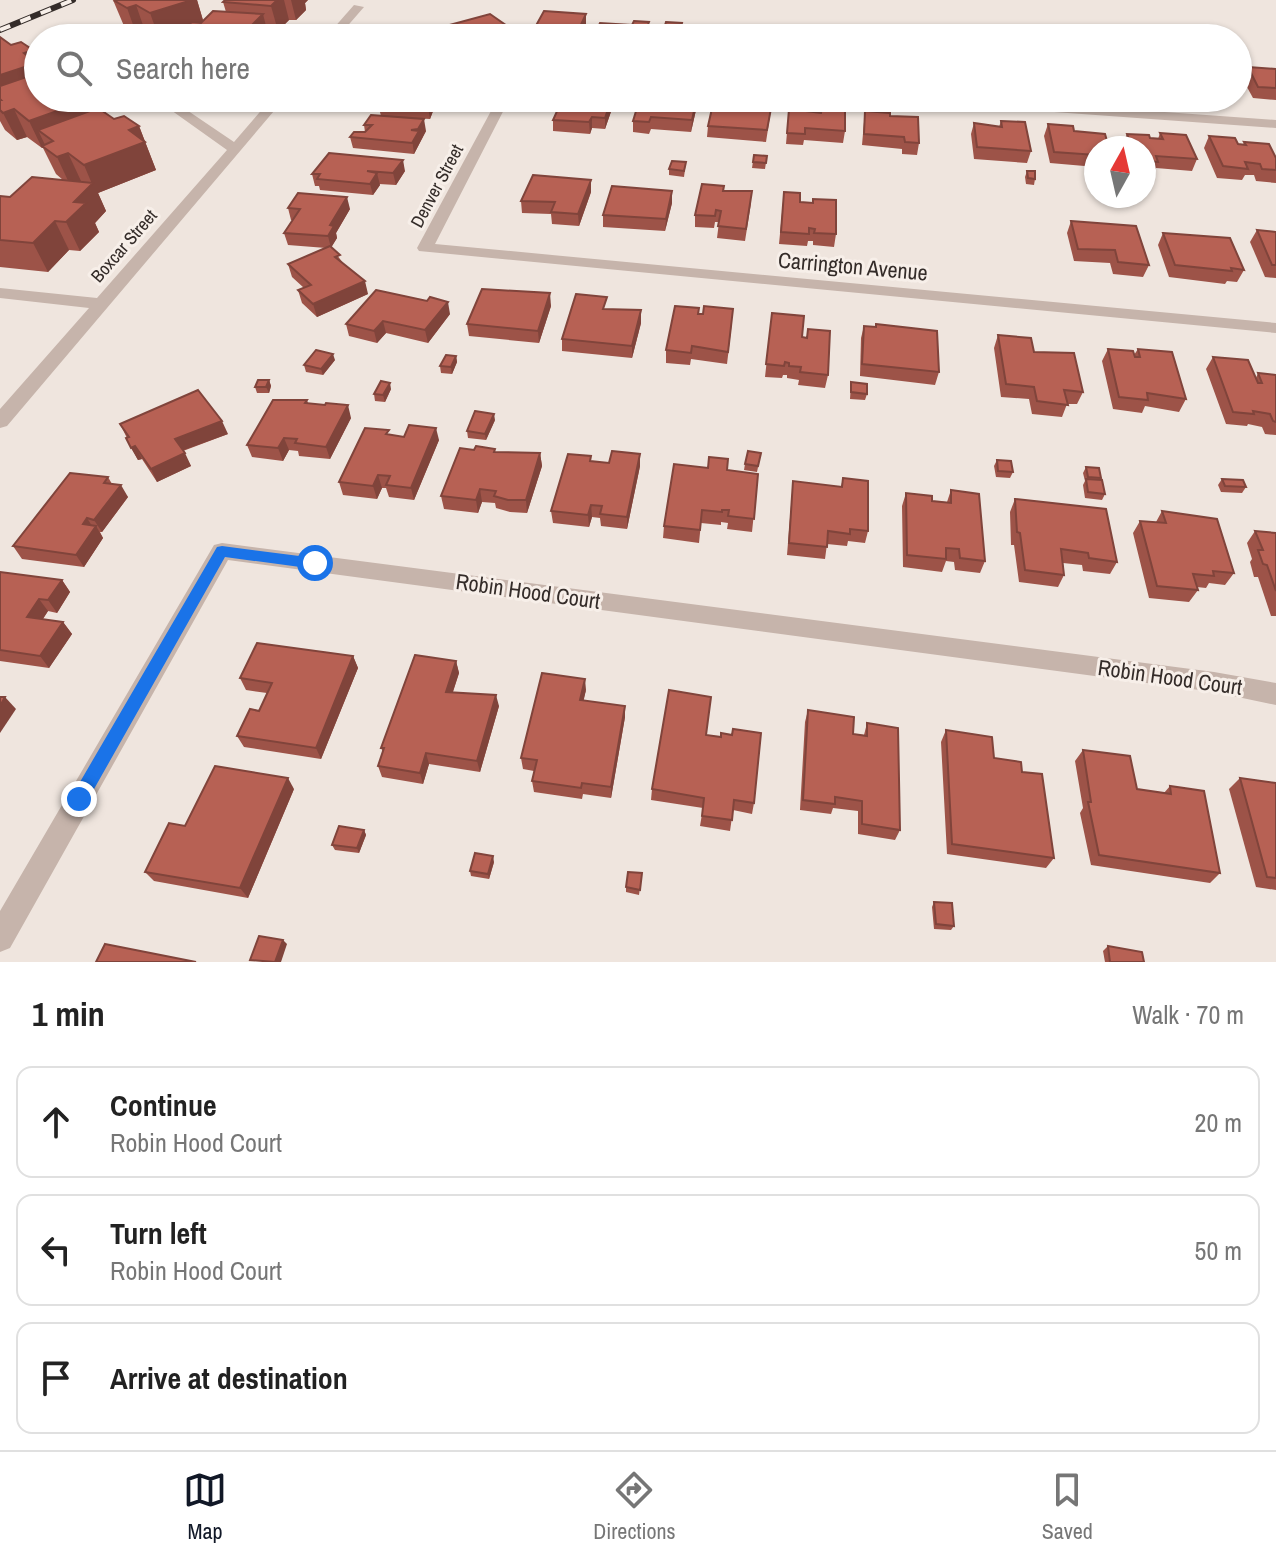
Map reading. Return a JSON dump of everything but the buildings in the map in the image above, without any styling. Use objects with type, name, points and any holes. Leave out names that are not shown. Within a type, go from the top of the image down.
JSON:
[{"type":"street","points":[[343,24],[358,7]]},
{"type":"street","points":[[181,112],[235,149]]},
{"type":"street","name":"Boxcar Street","points":[[0,421],[267,112]]},
{"type":"street","name":"Denver Street","points":[[425,248],[497,112]]},
{"type":"street","points":[[1110,112],[1276,124]]},
{"type":"street","name":"Carrington Avenue","points":[[425,248],[1276,328]]},
{"type":"street","points":[[0,293],[102,304]]},
{"type":"street","name":"Robin Hood Court","points":[[0,938],[222,551],[1199,680],[1276,694]]},
{"type":"railway","points":[[0,30],[73,0]]},
{"type":"route","points":[[79,799],[222,551],[315,563]]}]
